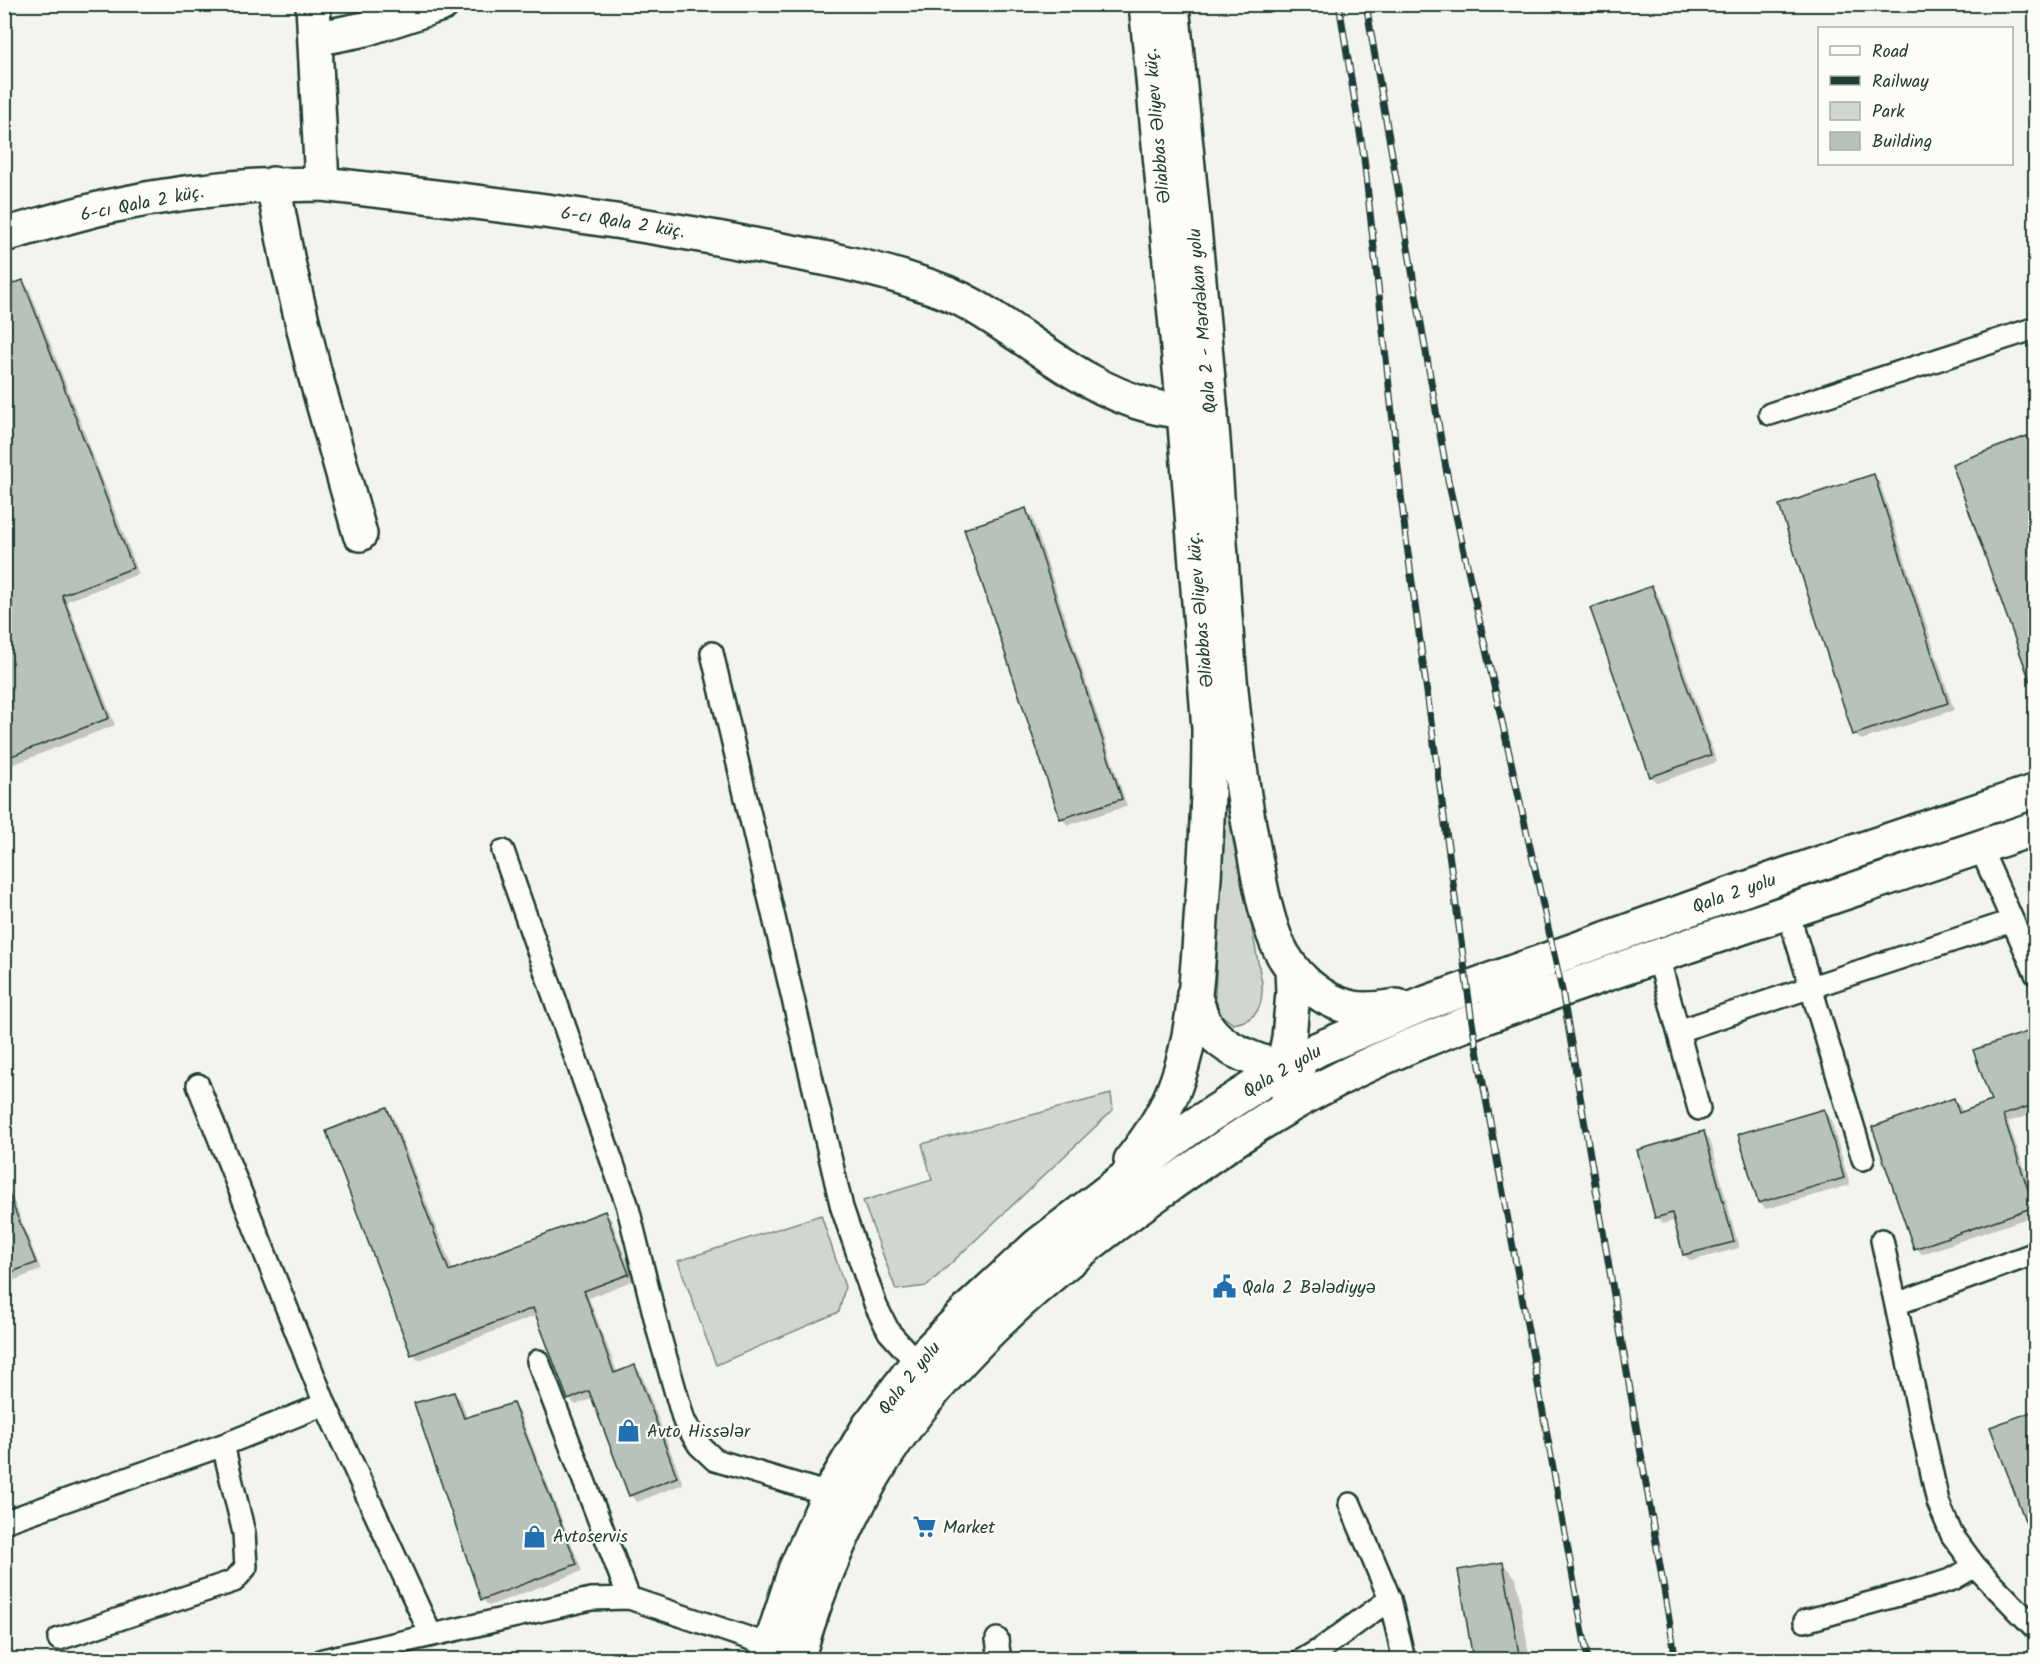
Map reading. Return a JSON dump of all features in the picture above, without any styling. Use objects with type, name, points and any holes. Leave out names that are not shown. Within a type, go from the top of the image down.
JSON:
[{"type":"main road","points":[[313,4],[322,184]]},
{"type":"main road","points":[[315,39],[365,29],[442,4]]},
{"type":"main road","name":"Əliabbas Əliyev küç.","points":[[1104,1194],[1151,1135],[1179,1076],[1187,1044],[1199,954],[1208,830],[1209,729],[1198,413],[1146,4]]},
{"type":"main road","name":"Qala 2 - Mərdəkan yolu","points":[[1172,4],[1198,413],[1227,637],[1237,742],[1245,806],[1259,878],[1278,943],[1292,968]]},
{"type":"main road","points":[[273,184],[288,262],[312,360],[360,534]]},
{"type":"main road","name":"6-cı Qala 2 küç.","points":[[4,235],[123,204],[182,193],[273,184],[322,184],[655,226],[877,270],[951,294],[974,306],[1083,376],[1114,392],[1150,406],[1198,413]]},
{"type":"main road","name":"Qala 2 yolu","points":[[778,1655],[795,1570],[829,1494],[869,1426],[917,1363],[972,1306],[1038,1245],[1190,1128],[1282,1069],[1318,1049],[1426,1003],[1768,881],[2036,791]]},
{"type":"main road","name":"Qala 2 yolu","points":[[778,1655],[824,1580],[857,1506],[895,1441],[939,1384],[992,1329],[1058,1269],[1206,1159],[1273,1116],[1331,1083],[1431,1037],[1658,956],[2036,828]]},
{"type":"main road","points":[[1292,968],[1309,987],[1329,1000],[1354,1008],[1380,1008],[1426,1003]]},
{"type":"main road","points":[[1273,1116],[1289,1038],[1293,993],[1292,968]]},
{"type":"main road","points":[[1194,994],[1204,1023],[1232,1049],[1282,1069],[1331,1083]]},
{"type":"lane","points":[[1770,414],[2036,328]]},
{"type":"lane","points":[[712,653],[842,1208],[876,1306],[889,1332],[917,1363]]},
{"type":"lane","points":[[1980,847],[2036,974]]},
{"type":"lane","points":[[502,851],[627,1204],[659,1334],[684,1421],[699,1445],[715,1460],[829,1494]]},
{"type":"lane","points":[[1788,912],[1863,1160]]},
{"type":"lane","points":[[1678,1031],[2012,921]]},
{"type":"lane","points":[[1658,956],[1699,1109]]},
{"type":"lane","points":[[198,1085],[325,1404],[431,1635]]},
{"type":"lane","points":[[1882,1240],[1938,1502],[1953,1535],[1975,1566],[2034,1628]]},
{"type":"lane","points":[[1896,1304],[2036,1253]]},
{"type":"lane","points":[[538,1361],[629,1598]]},
{"type":"lane","points":[[4,1522],[223,1445],[325,1404]]},
{"type":"lane","points":[[59,1640],[234,1581],[246,1568],[244,1533],[223,1445]]},
{"type":"lane","points":[[1350,1504],[1390,1599],[1404,1659]]},
{"type":"lane","points":[[1805,1621],[1938,1584],[1953,1579],[1975,1566]]},
{"type":"lane","points":[[323,1659],[591,1599],[629,1598],[778,1655]]},
{"type":"lane","points":[[1302,1659],[1321,1649],[1390,1599]]},
{"type":"green space","points":[[1224,780],[1262,983],[1260,1005],[1257,1011],[1248,1019],[1233,1024],[1220,1014],[1215,998]]},
{"type":"green space","points":[[1111,1094],[1113,1110],[927,1286],[896,1290],[863,1201],[932,1180],[922,1144]]},
{"type":"green space","points":[[821,1215],[845,1287],[839,1312],[716,1365],[678,1261]]},
{"type":"building","points":[[23,280],[133,568],[62,595],[109,718],[4,759],[4,287]]},
{"type":"building","points":[[2027,436],[2036,459],[2036,679],[2030,681],[1952,464]]},
{"type":"building","points":[[1874,474],[1948,703],[1853,735],[1779,505]]},
{"type":"building","points":[[1026,508],[1122,799],[1060,819],[964,529]]},
{"type":"building","points":[[1652,586],[1711,755],[1650,777],[1590,608]]},
{"type":"building","points":[[2036,1029],[2036,1104],[2003,1115],[2034,1207],[1914,1249],[1872,1127],[1954,1098],[1959,1113],[1991,1101],[1973,1050]]},
{"type":"building","points":[[387,1107],[449,1271],[605,1211],[629,1274],[584,1291],[614,1373],[635,1365],[677,1477],[629,1496],[589,1391],[568,1400],[533,1308],[411,1355],[326,1131]]},
{"type":"building","points":[[1824,1109],[1844,1178],[1758,1203],[1738,1134]]},
{"type":"building","points":[[1704,1131],[1734,1242],[1683,1255],[1672,1213],[1655,1218],[1637,1150]]},
{"type":"building","points":[[4,1183],[36,1263],[4,1275]]},
{"type":"building","points":[[454,1392],[464,1418],[513,1403],[577,1564],[481,1600],[414,1403]]},
{"type":"building","points":[[2036,1410],[2036,1550],[1990,1427]]},
{"type":"building","points":[[1503,1562],[1520,1660],[1473,1660],[1458,1570]]},
{"type":"railway","points":[[1339,4],[1364,158],[1405,531],[1472,1022],[1588,1660]]},
{"type":"railway","points":[[1366,4],[1448,480],[1562,990],[1676,1660]]},
{"type":"place","name":"Qala 2 Bələdiyyə","points":[[1224,1287]]},
{"type":"place","name":"Avto Hissələr","points":[[629,1431]]},
{"type":"place","name":"Market","points":[[925,1527]]},
{"type":"place","name":"Avtoservis","points":[[535,1536]]}]
